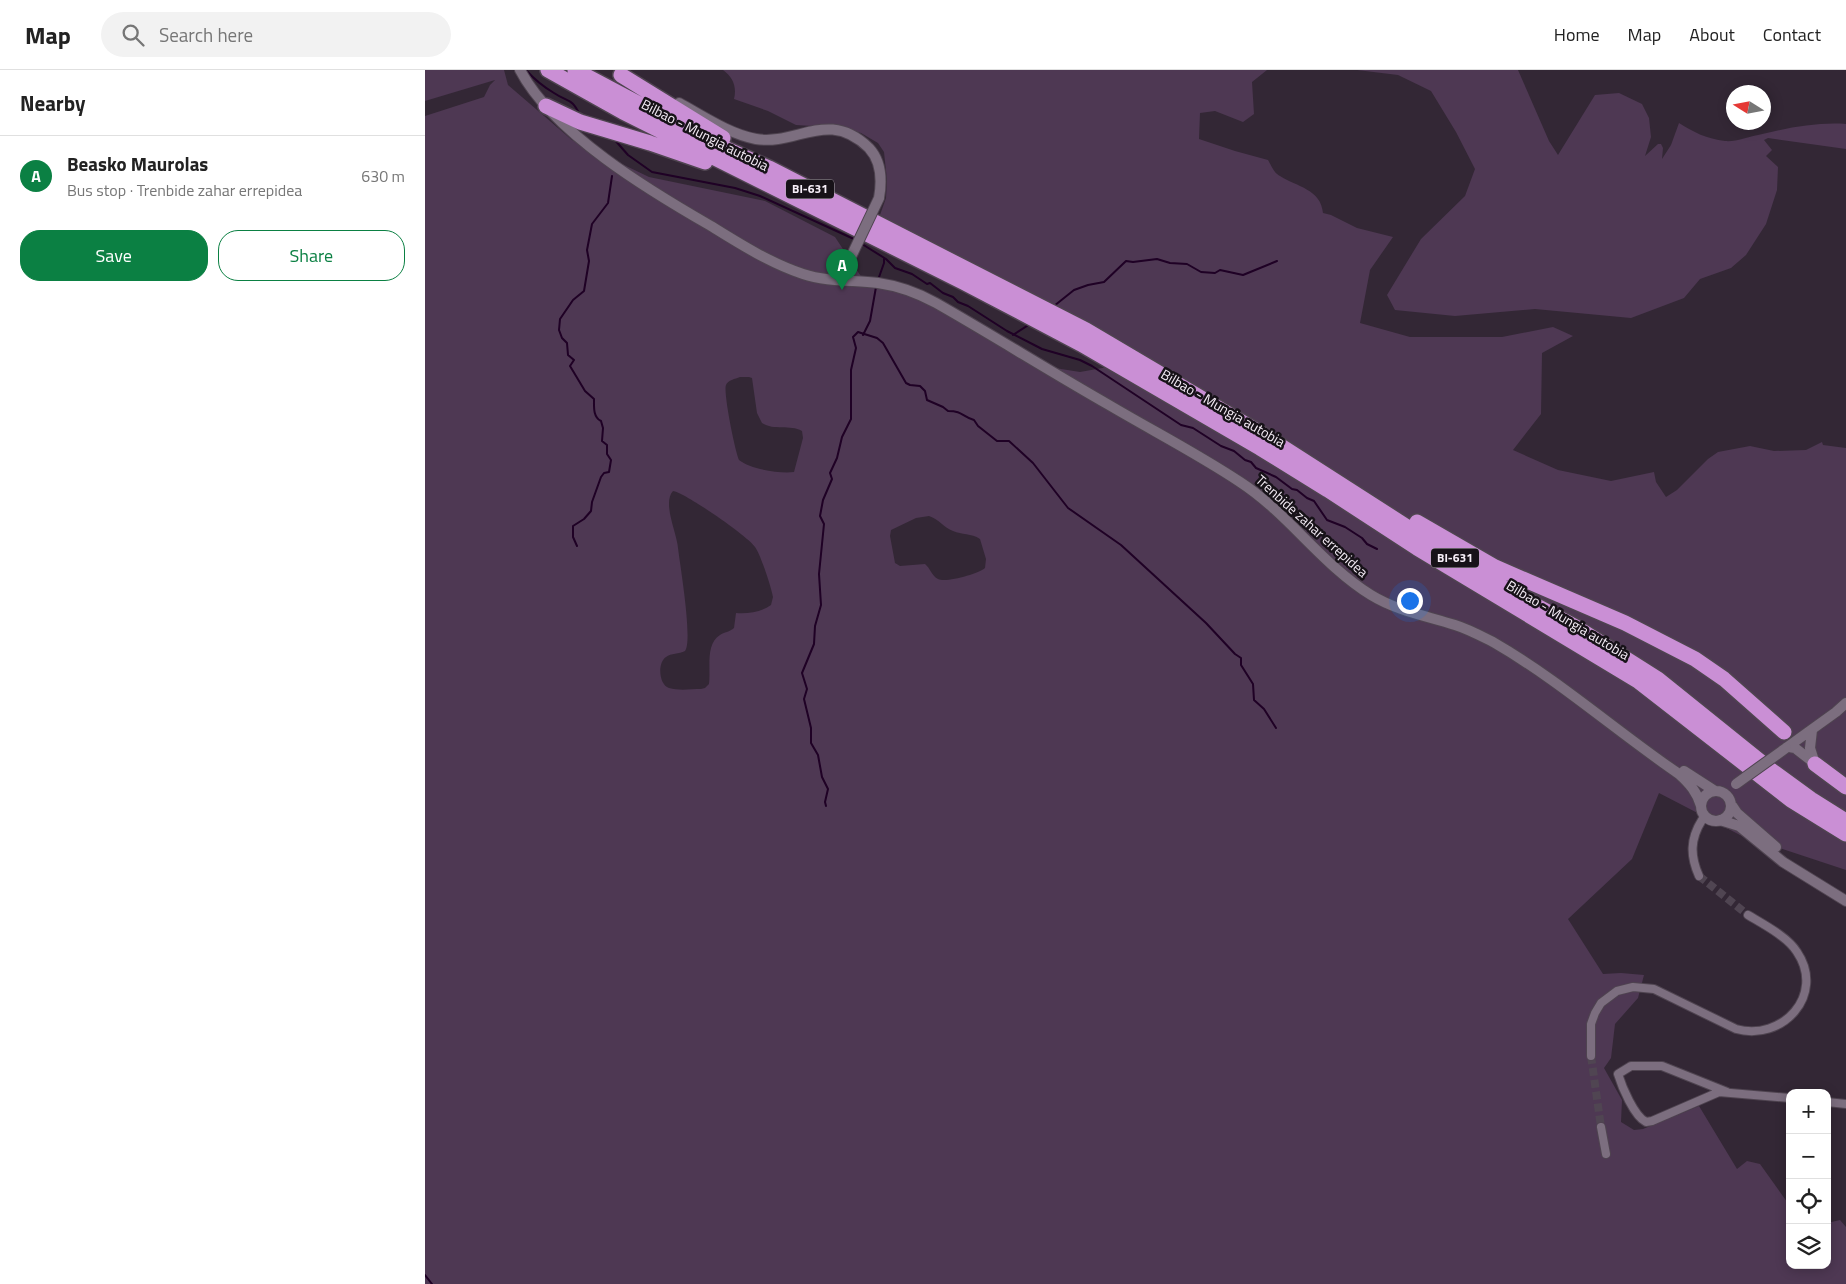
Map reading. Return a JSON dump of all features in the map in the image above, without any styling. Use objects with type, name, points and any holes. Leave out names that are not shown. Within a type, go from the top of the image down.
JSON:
[{"type":"highway","name":"Bilbao - Mungia autobia","points":[[548,70],[623,112],[963,282],[1042,315],[1086,330],[1267,437],[1457,559],[1511,592],[1576,627],[1657,679],[1771,770],[1811,799],[1846,820]]},
{"type":"highway","name":"Bilbao - Mungia autobia","points":[[575,70],[711,142],[769,168],[1042,315],[1081,344],[1259,448],[1450,568],[1638,681],[1791,800],[1846,834]]},
{"type":"highway","points":[[617,73],[769,168]]},
{"type":"highway","points":[[546,106],[580,122],[723,168],[737,170]]},
{"type":"highway","points":[[1309,465],[1329,470],[1495,567],[1625,623],[1695,659],[1724,679],[1786,742]]},
{"type":"highway","points":[[1815,764],[1846,786]]},
{"type":"highway","points":[[1791,800],[1801,813],[1846,846]]},
{"type":"street","name":"Trenbide zahar errepidea","points":[[520,70],[532,90],[576,134],[625,172],[686,212],[773,262],[801,274],[822,279],[870,282],[907,289],[935,302],[1241,482],[1273,507],[1316,551],[1362,589],[1398,608],[1465,628],[1491,641],[1537,670],[1689,784],[1698,796],[1701,806]]},
{"type":"street","points":[[617,73],[728,129],[757,139],[770,139],[806,132],[830,130],[841,131],[860,139],[875,154],[881,176],[879,198],[840,280]]},
{"type":"street","points":[[1786,742],[1812,730],[1846,703]]},
{"type":"street","name":"Trenbide zahar errepidea","points":[[1618,729],[1668,758],[1693,778],[1716,791]]},
{"type":"street","points":[[1812,730],[1795,735],[1736,784],[1705,796],[1701,806],[1706,816],[1713,820],[1720,820],[1739,826],[1783,862],[1846,901]]},
{"type":"street","points":[[1812,730],[1810,748],[1815,764]]},
{"type":"street","points":[[1786,742],[1815,764]]},
{"type":"street","points":[[1720,820],[1727,816],[1736,784]]},
{"type":"street","points":[[1716,791],[1725,794],[1737,813],[1808,877]]},
{"type":"street","points":[[1699,876],[1693,860],[1692,845],[1702,820]]},
{"type":"street","points":[[1591,1056],[1591,1024],[1595,1012],[1601,1003],[1617,991],[1633,987],[1654,989],[1743,1031],[1759,1032],[1768,1030],[1793,1015],[1801,1002],[1806,983],[1806,973],[1798,953],[1793,946],[1749,915]]},
{"type":"street","points":[[1727,1092],[1662,1066],[1631,1066],[1618,1074],[1637,1115],[1646,1122],[1719,1092],[1786,1098]]},
{"type":"street","points":[[1831,1102],[1846,1104]]},
{"type":"street","points":[[1601,1128],[1606,1154]]},
{"type":"shaded area","points":[[425,70],[504,70],[508,85],[572,140],[649,177],[765,201],[835,237],[866,284],[883,281],[1055,368],[1080,372],[1108,367],[1127,346],[880,215],[886,198],[887,180],[884,152],[878,143],[861,133],[844,128],[796,125],[768,111],[734,99],[735,90],[733,83],[723,70],[1267,70],[1252,82],[1254,114],[1243,122],[1215,111],[1200,113],[1199,139],[1268,160],[1278,175],[1313,194],[1318,199],[1323,213],[1357,228],[1393,237],[1370,270],[1360,323],[1410,337],[1502,337],[1553,327],[1573,336],[1542,353],[1541,414],[1513,450],[1558,470],[1611,481],[1654,472],[1656,482],[1666,497],[1677,490],[1708,459],[1718,452],[1750,446],[1774,451],[1806,450],[1822,442],[1823,445],[1846,448],[1846,870],[1740,835],[1659,793],[1632,859],[1568,919],[1603,974],[1644,975],[1638,998],[1615,1024],[1611,1058],[1604,1068],[1622,1100],[1621,1122],[1634,1130],[1643,1129],[1699,1106],[1737,1169],[1747,1161],[1760,1164],[1786,1200],[1786,1269],[1831,1269],[1831,1222],[1840,1220],[1846,1227],[1846,1284],[425,1284],[425,116],[484,97],[495,80],[425,101]],"holes":[[[740,377],[752,378],[757,413],[762,423],[772,427],[792,428],[802,431],[803,438],[794,472],[765,470],[750,466],[739,460],[730,422],[726,385],[728,382]],[[673,491],[690,499],[729,525],[755,547],[760,556],[773,597],[771,605],[759,611],[736,613],[734,628],[715,639],[710,651],[709,684],[701,689],[681,690],[669,688],[663,683],[660,674],[661,664],[666,657],[685,651],[688,633],[677,542],[669,510],[670,496]],[[929,516],[950,530],[980,539],[986,559],[985,568],[962,577],[942,580],[936,578],[925,564],[900,566],[895,563],[890,536],[891,530],[916,518]]]},
{"type":"shaded area","points":[[1357,70],[1518,70],[1549,141],[1558,155],[1595,95],[1619,93],[1642,104],[1649,118],[1651,137],[1645,156],[1658,144],[1661,144],[1663,148],[1662,159],[1671,145],[1679,123],[1706,137],[1729,141],[1802,126],[1846,124],[1846,149],[1768,138],[1764,140],[1772,150],[1766,156],[1778,167],[1777,190],[1766,224],[1746,255],[1731,268],[1700,279],[1684,298],[1631,318],[1535,309],[1455,316],[1395,310],[1387,295],[1421,239],[1465,196],[1475,169],[1456,132],[1431,91],[1398,75]]},
{"type":"waterway","points":[[526,70],[547,88],[572,103],[580,115]]},
{"type":"waterway","points":[[614,139],[628,155],[652,172],[735,188],[760,196],[856,240]]},
{"type":"waterway","points":[[577,546],[573,537],[573,526],[584,519],[591,511],[592,502],[601,477],[604,473],[609,472],[611,460],[607,454],[607,445],[602,441],[603,428],[601,421],[595,414],[594,399],[585,391],[570,366],[574,360],[568,355],[567,343],[562,338],[559,330],[560,319],[573,300],[584,291],[589,261],[587,250],[592,224],[608,203],[612,176]]},
{"type":"waterway","points":[[862,244],[886,259],[895,268],[912,274],[927,284],[930,283],[943,293],[953,297],[958,302],[968,306],[1007,331],[1042,349],[1080,360],[1092,366],[1181,425],[1193,428],[1221,446],[1234,451],[1245,460],[1251,462],[1256,468],[1276,477],[1292,489],[1297,490],[1314,501],[1327,520],[1345,527],[1362,538],[1367,544],[1377,549]]},
{"type":"waterway","points":[[878,280],[884,259]]},
{"type":"waterway","points":[[1054,306],[1074,290],[1104,282],[1126,261],[1157,259],[1170,263],[1187,264],[1201,272],[1215,273],[1220,270],[1243,275],[1277,261]]},
{"type":"waterway","points":[[863,335],[870,321],[876,287]]},
{"type":"waterway","points":[[1013,335],[1030,324]]},
{"type":"waterway","points":[[826,806],[828,789],[822,777],[818,755],[811,743],[811,728],[804,699],[807,689],[802,673],[814,644],[815,626],[821,605],[819,574],[824,524],[820,516],[823,500],[832,479],[830,473],[837,458],[842,437],[851,419],[851,370],[856,348],[853,337],[858,332],[877,338],[883,343],[906,383],[920,386],[925,391],[927,400],[948,411],[959,413],[974,420],[978,426],[997,441],[1009,441],[1033,463],[1068,508],[1121,545],[1206,623],[1241,658],[1241,665],[1253,684],[1254,700],[1264,709],[1276,728]]},
{"type":"waterway","points":[[425,1275],[432,1284]]},
{"type":"tunnel","points":[[1699,876],[1748,915]]},
{"type":"tunnel","points":[[1591,1056],[1601,1127]]},
{"type":"place","name":"Beasko Maurolas","points":[[842,290]]}]
